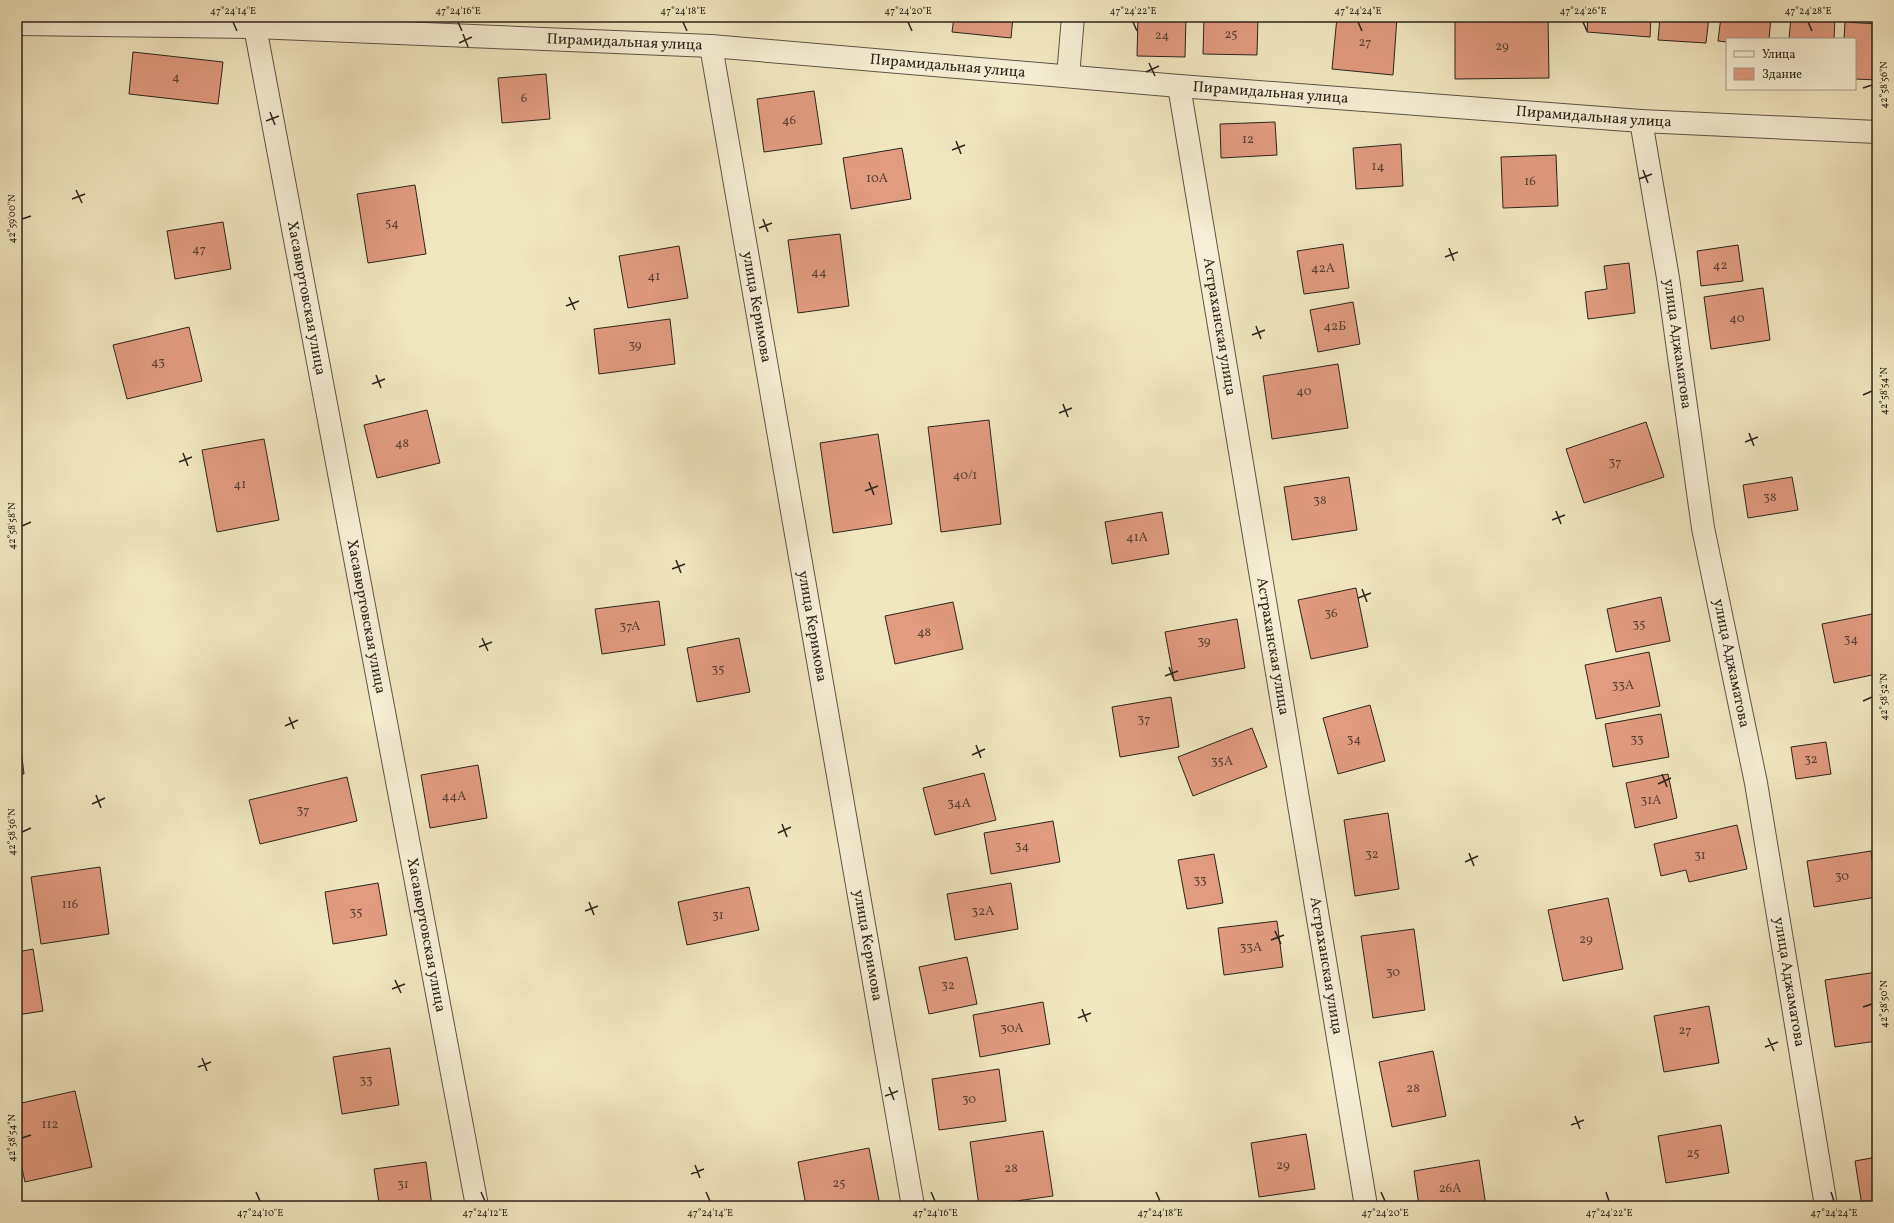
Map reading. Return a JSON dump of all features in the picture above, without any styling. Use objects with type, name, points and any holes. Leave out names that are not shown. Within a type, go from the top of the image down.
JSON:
[{"type":"street","points":[[1068,76],[1073,17]]},
{"type":"street","name":"Пирамидальная улица","points":[[17,24],[255,27],[711,46],[1179,86],[1641,121],[1877,132]]},
{"type":"street","name":"Хасавюртовская улица","points":[[255,27],[477,1206]]},
{"type":"street","name":"улица Керимова","points":[[711,46],[913,1206]]},
{"type":"street","name":"Астраханская улица","points":[[1179,86],[1366,1206]]},
{"type":"street","name":"улица Аджаматова","points":[[1641,121],[1668,278],[1703,528],[1756,783],[1826,1206]]},
{"type":"building","points":[[954,17],[1013,17],[1011,38],[952,32]]},
{"type":"building","points":[[1138,17],[1186,17],[1185,57],[1137,56]]},
{"type":"building","points":[[1204,17],[1258,17],[1257,55],[1203,54]]},
{"type":"building","points":[[1337,17],[1397,17],[1393,75],[1332,69]]},
{"type":"building","points":[[1455,17],[1548,17],[1549,78],[1455,79]]},
{"type":"building","points":[[1588,17],[1651,17],[1650,37],[1587,32]]},
{"type":"building","points":[[1660,17],[1709,17],[1706,43],[1658,40]]},
{"type":"building","points":[[1721,17],[1771,17],[1769,38],[1726,38],[1726,42],[1718,41]]},
{"type":"building","points":[[1791,17],[1835,17],[1834,38],[1789,38]]},
{"type":"building","points":[[1845,22],[1877,24],[1877,80],[1856,79],[1856,38],[1844,38]]},
{"type":"building","points":[[133,52],[223,62],[218,104],[129,94]]},
{"type":"building","points":[[546,74],[550,119],[502,123],[498,78]]},
{"type":"building","points":[[814,91],[822,144],[764,152],[757,99]]},
{"type":"building","points":[[1275,122],[1277,155],[1221,158],[1220,124]]},
{"type":"building","points":[[1401,144],[1403,186],[1356,189],[1353,148]]},
{"type":"building","points":[[902,148],[911,199],[851,209],[843,158]]},
{"type":"building","points":[[1556,155],[1558,206],[1503,208],[1501,157]]},
{"type":"building","points":[[415,185],[426,254],[368,263],[357,194]]},
{"type":"building","points":[[223,222],[231,269],[175,279],[167,231]]},
{"type":"building","points":[[840,234],[849,306],[798,313],[788,240]]},
{"type":"building","points":[[1343,244],[1349,288],[1304,294],[1297,251]]},
{"type":"building","points":[[1738,245],[1743,281],[1701,286],[1697,251]]},
{"type":"building","points":[[679,246],[688,298],[628,308],[619,256]]},
{"type":"building","points":[[1629,263],[1635,313],[1588,319],[1585,292],[1607,289],[1604,266]]},
{"type":"building","points":[[1763,288],[1770,340],[1711,349],[1704,297]]},
{"type":"building","points":[[1353,302],[1360,344],[1318,352],[1310,310]]},
{"type":"building","points":[[670,319],[675,364],[599,374],[594,329]]},
{"type":"building","points":[[189,327],[202,381],[127,399],[113,345]]},
{"type":"building","points":[[1338,364],[1348,428],[1272,439],[1263,376]]},
{"type":"building","points":[[427,410],[440,463],[377,478],[364,425]]},
{"type":"building","points":[[989,420],[1001,524],[941,532],[928,427]]},
{"type":"building","points":[[1646,422],[1664,477],[1584,503],[1566,449]]},
{"type":"building","points":[[878,434],[892,524],[833,533],[820,443]]},
{"type":"building","points":[[264,439],[279,520],[217,532],[202,450]]},
{"type":"building","points":[[1349,477],[1357,530],[1292,540],[1284,487]]},
{"type":"building","points":[[1792,477],[1798,510],[1748,518],[1743,485]]},
{"type":"building","points":[[1162,512],[1169,554],[1112,564],[1105,522]]},
{"type":"building","points":[[1356,588],[1368,647],[1311,659],[1298,600]]},
{"type":"building","points":[[1661,597],[1670,641],[1616,652],[1607,609]]},
{"type":"building","points":[[659,601],[665,645],[602,654],[595,609]]},
{"type":"building","points":[[953,602],[963,649],[895,664],[885,616]]},
{"type":"building","points":[[1877,613],[1877,674],[1834,683],[1822,624]]},
{"type":"building","points":[[1237,619],[1245,668],[1174,681],[1165,632]]},
{"type":"building","points":[[739,638],[750,692],[697,702],[687,648]]},
{"type":"building","points":[[1649,652],[1660,706],[1596,719],[1585,665]]},
{"type":"building","points":[[1171,697],[1179,747],[1120,757],[1112,707]]},
{"type":"building","points":[[1370,705],[1385,761],[1338,774],[1323,718]]},
{"type":"building","points":[[1661,714],[1669,757],[1613,767],[1605,724]]},
{"type":"building","points":[[17,716],[24,774],[17,775]]},
{"type":"building","points":[[1252,728],[1267,767],[1193,796],[1178,757]]},
{"type":"building","points":[[1826,742],[1831,774],[1796,779],[1791,747]]},
{"type":"building","points":[[478,765],[487,818],[430,828],[421,775]]},
{"type":"building","points":[[984,773],[996,820],[935,835],[923,788]]},
{"type":"building","points":[[1668,774],[1677,818],[1635,828],[1626,783]]},
{"type":"building","points":[[347,777],[357,821],[260,844],[249,800]]},
{"type":"building","points":[[1388,813],[1399,889],[1355,896],[1344,820]]},
{"type":"building","points":[[1053,821],[1060,862],[991,874],[984,833]]},
{"type":"building","points":[[1737,825],[1747,869],[1689,882],[1686,870],[1661,876],[1654,844]]},
{"type":"building","points":[[1871,851],[1877,897],[1814,907],[1807,861]]},
{"type":"building","points":[[1214,854],[1223,903],[1187,909],[1178,860]]},
{"type":"building","points":[[100,867],[109,934],[41,944],[31,877]]},
{"type":"building","points":[[378,883],[387,935],[333,944],[325,892]]},
{"type":"building","points":[[1011,883],[1018,929],[955,940],[947,894]]},
{"type":"building","points":[[749,887],[759,930],[687,945],[678,902]]},
{"type":"building","points":[[1608,898],[1623,969],[1563,981],[1548,910]]},
{"type":"building","points":[[1277,921],[1283,967],[1224,975],[1218,928]]},
{"type":"building","points":[[1414,929],[1425,1010],[1373,1018],[1361,936]]},
{"type":"building","points":[[33,949],[43,1011],[17,1015],[17,952]]},
{"type":"building","points":[[967,957],[977,1004],[929,1014],[919,967]]},
{"type":"building","points":[[1877,972],[1877,1041],[1835,1047],[1825,980]]},
{"type":"building","points":[[1043,1002],[1050,1044],[980,1057],[973,1015]]},
{"type":"building","points":[[1709,1006],[1719,1063],[1664,1072],[1654,1016]]},
{"type":"building","points":[[390,1048],[399,1105],[342,1114],[333,1057]]},
{"type":"building","points":[[1433,1051],[1446,1116],[1392,1127],[1379,1062]]},
{"type":"building","points":[[999,1069],[1006,1121],[939,1130],[932,1079]]},
{"type":"building","points":[[75,1091],[92,1167],[25,1182],[17,1146],[17,1104]]},
{"type":"building","points":[[1721,1125],[1729,1173],[1666,1183],[1658,1136]]},
{"type":"building","points":[[1043,1131],[1053,1196],[979,1206],[970,1142]]},
{"type":"building","points":[[1306,1134],[1315,1189],[1259,1197],[1251,1143]]},
{"type":"building","points":[[869,1148],[880,1206],[806,1206],[798,1162]]},
{"type":"building","points":[[1877,1157],[1877,1204],[1862,1206],[1855,1161]]},
{"type":"building","points":[[1479,1160],[1486,1206],[1419,1206],[1414,1171]]},
{"type":"building","points":[[426,1162],[432,1206],[399,1206],[398,1201],[379,1203],[374,1169]]}]
